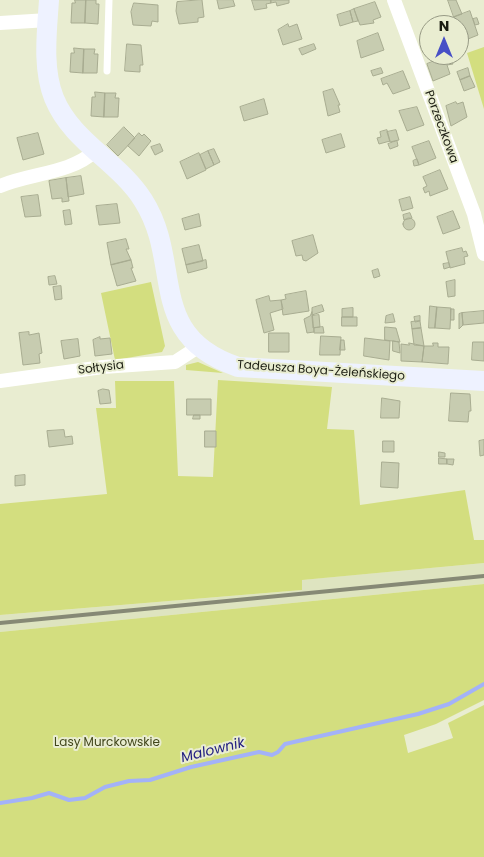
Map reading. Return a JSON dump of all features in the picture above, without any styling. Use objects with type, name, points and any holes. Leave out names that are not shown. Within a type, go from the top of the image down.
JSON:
[{"type":"street","name":"Tadeusza Boya-Żeleńskiego","points":[[49,0],[48,73],[54,97],[75,133],[125,178],[146,205],[157,237],[176,314],[187,334],[198,348],[221,361],[238,367],[484,381]]},
{"type":"street","name":"Porzeczkowa","points":[[394,0],[474,214],[484,254]]},
{"type":"street","points":[[0,23],[48,20]]},
{"type":"street","points":[[0,186],[20,178],[72,166],[95,151]]},
{"type":"street","name":"Sołtysia","points":[[0,381],[103,367],[175,362],[198,348]]},
{"type":"lane","points":[[107,71],[109,0]]},
{"type":"shaded area","points":[[484,563],[484,584],[0,632],[0,615],[302,590],[301,580]]},
{"type":"green space","points":[[484,47],[484,109],[469,60],[469,52]]},
{"type":"green space","points":[[151,282],[165,346],[162,352],[115,360],[101,293]]},
{"type":"green space","points":[[198,362],[223,373],[186,370],[186,365]]},
{"type":"green space","points":[[218,380],[332,387],[327,429],[354,430],[360,505],[465,490],[474,540],[484,540],[484,563],[302,580],[302,590],[0,615],[0,504],[107,494],[96,408],[116,408],[115,381],[174,381],[178,476],[213,477]]},
{"type":"green space","name":"Lasy Murckowskie","points":[[484,584],[484,700],[436,724],[404,735],[408,753],[453,738],[448,723],[484,705],[484,857],[0,857],[0,632]]},
{"type":"building","points":[[75,0],[86,0],[85,23],[71,23],[72,3],[75,3]]},
{"type":"building","points":[[86,0],[96,0],[96,4],[99,4],[98,24],[85,23]]},
{"type":"building","points":[[202,0],[204,17],[198,18],[198,22],[179,24],[176,11],[177,2]]},
{"type":"building","points":[[217,0],[233,0],[235,6],[219,9]]},
{"type":"building","points":[[252,0],[271,0],[271,3],[266,4],[267,8],[255,10]]},
{"type":"building","points":[[271,0],[289,0],[289,3],[277,6],[276,2],[271,3]]},
{"type":"building","points":[[448,0],[456,0],[462,14],[453,15]]},
{"type":"building","points":[[375,2],[381,17],[373,20],[374,23],[360,25],[354,9]]},
{"type":"building","points":[[134,3],[158,5],[158,22],[152,21],[151,26],[133,25],[131,12]]},
{"type":"building","points":[[354,9],[358,21],[353,22],[350,11]]},
{"type":"building","points":[[350,11],[353,22],[340,26],[337,15]]},
{"type":"building","points":[[470,11],[478,35],[469,39],[469,15],[459,15]]},
{"type":"building","points":[[477,18],[479,24],[475,25],[473,19]]},
{"type":"building","points":[[288,24],[289,27],[297,24],[302,39],[283,45],[278,30]]},
{"type":"building","points":[[378,33],[384,50],[361,58],[357,41]]},
{"type":"building","points":[[127,44],[141,45],[143,65],[140,65],[140,72],[125,71]]},
{"type":"building","points":[[314,44],[316,49],[302,55],[299,49]]},
{"type":"building","points":[[74,48],[84,49],[83,73],[70,72],[71,53],[74,53]]},
{"type":"building","points":[[84,49],[95,49],[94,54],[98,54],[97,73],[83,73]]},
{"type":"building","points":[[427,65],[447,65],[450,74],[433,81]]},
{"type":"building","points":[[381,68],[383,73],[373,76],[371,71]]},
{"type":"building","points":[[468,68],[470,76],[460,80],[457,72]]},
{"type":"building","points":[[403,71],[410,88],[393,94],[387,83],[383,85],[381,79]]},
{"type":"building","points":[[470,76],[475,87],[464,91],[460,80]]},
{"type":"building","points":[[333,89],[340,105],[338,105],[340,112],[328,116],[323,92]]},
{"type":"building","points":[[95,92],[105,93],[104,117],[91,116],[92,97],[95,97]]},
{"type":"building","points":[[105,93],[116,93],[115,98],[119,98],[118,117],[104,117]]},
{"type":"building","points":[[264,99],[268,114],[244,121],[240,107]]},
{"type":"building","points":[[456,102],[457,104],[463,102],[467,117],[451,126],[446,106]]},
{"type":"building","points":[[417,107],[424,125],[407,131],[399,111]]},
{"type":"building","points":[[124,127],[135,138],[118,156],[107,145]]},
{"type":"building","points":[[387,130],[390,141],[379,144],[377,138],[381,137],[380,132]]},
{"type":"building","points":[[396,130],[399,140],[390,142],[387,132]]},
{"type":"building","points":[[38,133],[44,154],[23,160],[17,138]]},
{"type":"building","points":[[139,133],[142,136],[144,134],[151,141],[139,156],[128,146]]},
{"type":"building","points":[[341,134],[345,147],[326,153],[322,140]]},
{"type":"building","points":[[397,141],[398,146],[390,149],[388,144]]},
{"type":"building","points":[[429,141],[436,158],[419,165],[412,147]]},
{"type":"building","points":[[160,144],[163,151],[155,155],[151,147]]},
{"type":"building","points":[[214,149],[220,162],[214,165],[208,151]]},
{"type":"building","points":[[208,151],[214,165],[206,169],[200,155]]},
{"type":"building","points":[[199,153],[206,170],[187,179],[180,162]]},
{"type":"building","points":[[417,159],[419,165],[414,166],[413,161]]},
{"type":"building","points":[[440,170],[448,189],[430,196],[429,191],[425,193],[423,188],[427,186],[423,177]]},
{"type":"building","points":[[81,176],[84,194],[68,197],[66,178]]},
{"type":"building","points":[[66,178],[69,201],[62,202],[62,198],[52,199],[49,181]]},
{"type":"building","points":[[38,195],[41,216],[25,217],[21,197]]},
{"type":"building","points":[[410,197],[413,208],[402,211],[399,200]]},
{"type":"building","points":[[117,204],[120,223],[99,225],[96,206]]},
{"type":"building","points":[[70,210],[72,224],[65,225],[63,211]]},
{"type":"building","points":[[453,211],[460,228],[443,234],[437,217]]},
{"type":"building","points":[[410,213],[412,218],[404,220],[403,215]]},
{"type":"building","points":[[199,214],[201,226],[185,230],[182,219]]},
{"type":"building","points":[[407,218],[411,218],[415,224],[411,230],[407,230],[403,226],[403,222]]},
{"type":"building","points":[[313,235],[318,253],[306,261],[303,260],[302,255],[296,256],[292,241]]},
{"type":"building","points":[[126,239],[129,249],[126,249],[131,260],[111,265],[107,243]]},
{"type":"building","points":[[199,245],[203,261],[186,265],[182,249]]},
{"type":"building","points":[[462,248],[463,252],[466,251],[468,256],[464,257],[465,264],[450,268],[446,252]]},
{"type":"building","points":[[131,260],[133,268],[131,268],[136,281],[117,286],[111,265]]},
{"type":"building","points":[[206,260],[207,268],[188,273],[186,265]]},
{"type":"building","points":[[449,263],[450,267],[444,269],[443,264]]},
{"type":"building","points":[[378,269],[380,276],[374,278],[372,271]]},
{"type":"building","points":[[55,276],[57,284],[49,285],[48,277]]},
{"type":"building","points":[[455,280],[455,296],[448,297],[446,282]]},
{"type":"building","points":[[61,286],[62,299],[55,300],[53,287]]},
{"type":"building","points":[[306,291],[309,311],[283,315],[281,300],[286,299],[285,295]]},
{"type":"building","points":[[269,296],[270,301],[281,300],[283,309],[270,313],[274,330],[264,333],[256,300]]},
{"type":"building","points":[[322,305],[324,311],[312,315],[312,308]]},
{"type":"building","points":[[430,306],[437,307],[435,328],[429,328]]},
{"type":"building","points":[[437,307],[451,308],[450,329],[435,328]]},
{"type":"building","points":[[353,308],[353,317],[342,317],[342,309]]},
{"type":"building","points":[[451,309],[454,309],[454,320],[451,320]]},
{"type":"building","points":[[484,311],[484,323],[463,325],[462,313]]},
{"type":"building","points":[[312,312],[314,332],[307,333],[304,319],[310,316]]},
{"type":"building","points":[[462,313],[463,325],[459,329],[459,314]]},
{"type":"building","points":[[393,314],[395,322],[385,323],[386,316]]},
{"type":"building","points":[[319,315],[320,327],[313,328],[312,316]]},
{"type":"building","points":[[420,316],[420,321],[415,322],[414,317]]},
{"type":"building","points":[[342,317],[357,317],[357,326],[342,326]]},
{"type":"building","points":[[420,321],[421,328],[412,329],[411,322]]},
{"type":"building","points":[[323,327],[324,333],[314,333],[314,328]]},
{"type":"building","points":[[385,327],[396,328],[400,342],[385,340]]},
{"type":"building","points":[[421,328],[424,346],[414,345],[412,329]]},
{"type":"building","points":[[29,332],[29,335],[39,333],[42,353],[39,354],[40,363],[23,365],[19,333]]},
{"type":"building","points":[[269,333],[289,333],[289,352],[269,352]]},
{"type":"building","points":[[321,336],[341,337],[340,355],[320,355]]},
{"type":"building","points":[[100,337],[100,339],[110,338],[112,354],[95,356],[93,340]]},
{"type":"building","points":[[365,338],[390,341],[389,360],[364,356]]},
{"type":"building","points":[[78,339],[80,356],[64,359],[61,341]]},
{"type":"building","points":[[341,340],[344,340],[345,350],[340,350]]},
{"type":"building","points":[[393,341],[399,342],[400,353],[393,351]]},
{"type":"building","points":[[473,342],[484,342],[484,361],[472,360]]},
{"type":"building","points":[[409,343],[424,346],[422,362],[401,361],[401,344],[409,345]]},
{"type":"building","points":[[433,343],[438,343],[438,347],[449,347],[448,364],[422,362],[424,346],[433,346]]},
{"type":"building","points":[[103,389],[109,390],[111,403],[100,404],[98,391]]},
{"type":"building","points":[[451,393],[470,394],[471,411],[469,411],[468,422],[449,421]]},
{"type":"building","points":[[382,398],[400,401],[399,418],[381,418]]},
{"type":"building","points":[[187,399],[211,399],[211,415],[187,415]]},
{"type":"building","points":[[194,415],[200,415],[200,419],[193,419]]},
{"type":"building","points":[[64,430],[65,437],[72,436],[73,444],[49,447],[47,431]]},
{"type":"building","points":[[205,431],[216,431],[216,447],[205,447]]},
{"type":"building","points":[[484,440],[484,455],[480,456],[479,441]]},
{"type":"building","points":[[383,441],[394,441],[394,452],[383,452]]},
{"type":"building","points":[[439,452],[445,453],[445,457],[439,457]]},
{"type":"building","points":[[439,458],[447,459],[447,464],[439,464]]},
{"type":"building","points":[[447,459],[454,459],[453,465],[447,464]]},
{"type":"building","points":[[382,462],[399,463],[398,488],[381,487]]},
{"type":"building","points":[[25,475],[25,485],[15,486],[15,476]]},
{"type":"waterway","name":"Malownik","points":[[0,803],[49,793],[69,800],[85,798],[105,787],[129,781],[150,780],[191,767],[259,752],[272,755],[278,752],[285,744],[418,714],[449,704],[484,684]]},
{"type":"railway","points":[[0,623],[484,576]]}]
